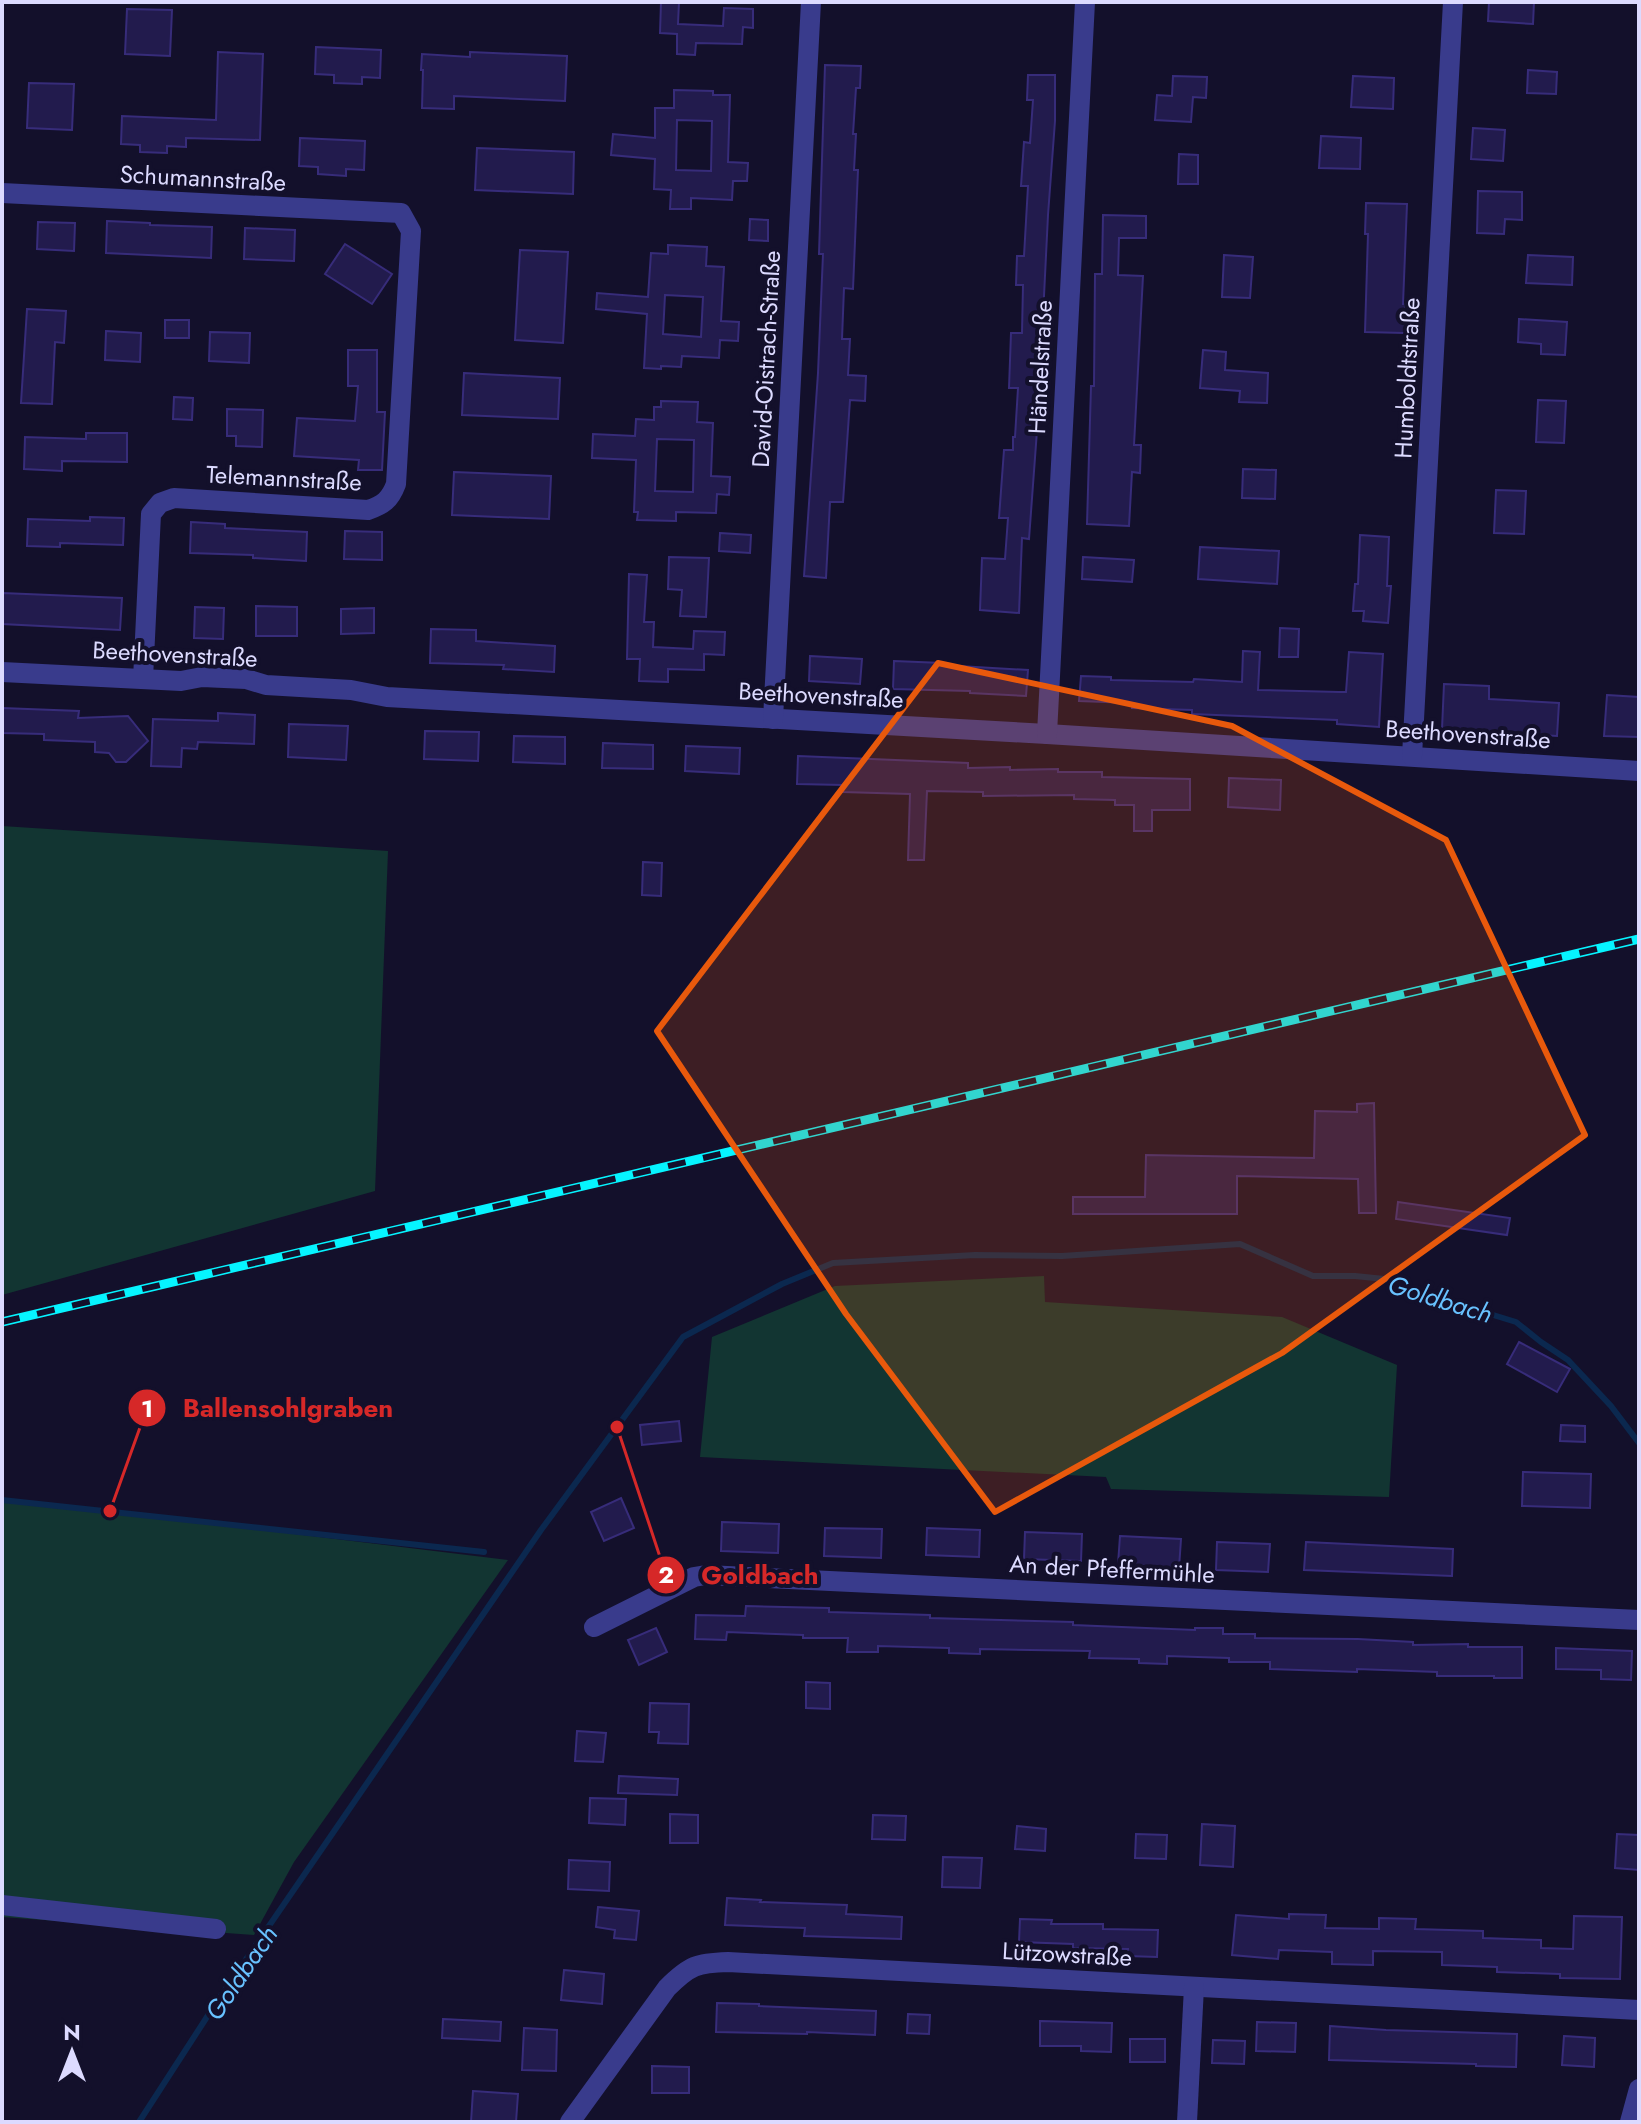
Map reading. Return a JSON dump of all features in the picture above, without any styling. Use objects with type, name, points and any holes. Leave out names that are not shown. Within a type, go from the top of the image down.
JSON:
[{"type":"street","name":"David-Oistrach-Straße","points":[[773,719],[811,2]]},
{"type":"street","name":"Händelstraße","points":[[1047,734],[1085,2]]},
{"type":"street","name":"Humboldtstraße","points":[[1412,756],[1453,2]]},
{"type":"street","name":"Schumannstraße","points":[[2,193],[401,213]]},
{"type":"street","name":"Telemannstraße","points":[[143,679],[151,514],[160,503],[174,498],[368,510],[381,506],[391,497],[396,484],[411,231],[401,213]]},
{"type":"street","name":"Beethovenstraße","points":[[2,672],[181,681],[202,677],[246,679],[266,685],[351,690],[387,697],[1639,771]]},
{"type":"street","name":"An der Pfeffermühle","points":[[594,1627],[694,1577],[706,1575],[1639,1620]]},
{"type":"street","points":[[2,1905],[216,1929]]},
{"type":"street","name":"Lützowstraße","points":[[570,2122],[667,1988],[683,1972],[702,1963],[1639,2010]]},
{"type":"street","points":[[1187,2122],[1194,1987]]},
{"type":"street","points":[[1630,2122],[1639,2089]]},
{"type":"highlighted area","points":[[938,663],[1232,726],[1446,840],[1585,1135],[1282,1353],[995,1512],[846,1314],[657,1031]]},
{"type":"green space","points":[[2,826],[388,851],[375,1191],[2,1295]]},
{"type":"green space","points":[[1044,1276],[1045,1302],[1282,1317],[1397,1365],[1389,1497],[1111,1489],[1106,1477],[700,1457],[712,1337],[835,1286]]},
{"type":"green space","points":[[2,1498],[508,1560],[294,1862],[254,1935],[2,1917]]},
{"type":"building","points":[[661,2],[679,2],[678,24],[723,26],[724,8],[753,9],[753,28],[743,27],[742,44],[696,43],[695,55],[677,54],[677,34],[660,33]]},
{"type":"building","points":[[1489,2],[1534,2],[1533,24],[1488,21]]},
{"type":"building","points":[[127,9],[172,10],[170,56],[125,54]]},
{"type":"building","points":[[316,47],[381,50],[380,78],[362,77],[362,84],[334,83],[334,75],[315,74]]},
{"type":"building","points":[[218,52],[263,54],[260,140],[186,138],[186,147],[167,146],[167,153],[140,152],[140,145],[121,144],[122,116],[216,120]]},
{"type":"building","points":[[470,52],[567,56],[565,101],[454,96],[454,109],[422,108],[422,54],[470,57]]},
{"type":"building","points":[[825,65],[861,66],[853,134],[856,134],[854,170],[858,170],[853,289],[844,288],[842,339],[850,339],[848,375],[866,376],[865,401],[850,400],[843,502],[830,502],[826,578],[804,576],[823,254],[819,254]]},
{"type":"building","points":[[1528,70],[1557,72],[1556,94],[1527,93]]},
{"type":"building","points":[[1028,75],[1055,75],[1055,121],[1038,417],[1029,539],[1022,538],[1019,613],[980,610],[982,558],[1005,559],[1008,518],[999,518],[1004,450],[1013,450],[1015,437],[1018,388],[1009,388],[1011,333],[1022,333],[1023,285],[1016,285],[1017,256],[1024,256],[1028,186],[1021,186],[1024,142],[1030,143],[1033,100],[1027,100]]},
{"type":"building","points":[[1173,76],[1207,77],[1206,98],[1193,97],[1191,122],[1155,120],[1157,95],[1172,96]]},
{"type":"building","points":[[1353,76],[1394,78],[1393,109],[1351,107]]},
{"type":"building","points":[[29,83],[74,84],[72,130],[27,128]]},
{"type":"building","points":[[674,90],[713,91],[713,95],[730,95],[728,162],[748,163],[747,181],[733,181],[732,200],[691,198],[691,209],[670,209],[671,190],[654,189],[655,159],[611,155],[613,134],[655,138],[655,108],[674,108]],"holes":[[[677,120],[712,121],[711,171],[676,170]]]},
{"type":"building","points":[[1473,128],[1505,130],[1503,161],[1471,159]]},
{"type":"building","points":[[1321,136],[1361,138],[1360,169],[1319,168]]},
{"type":"building","points":[[300,138],[365,141],[364,170],[346,169],[346,176],[318,174],[318,167],[299,166]]},
{"type":"building","points":[[477,148],[574,152],[573,194],[475,190]]},
{"type":"building","points":[[1179,154],[1198,155],[1198,184],[1178,184]]},
{"type":"building","points":[[1478,191],[1522,192],[1522,220],[1505,219],[1504,234],[1477,233]]},
{"type":"building","points":[[1366,203],[1407,204],[1404,333],[1365,332]]},
{"type":"building","points":[[1103,215],[1146,216],[1146,238],[1119,238],[1118,275],[1143,276],[1134,445],[1141,445],[1140,473],[1132,472],[1129,526],[1087,524],[1091,386],[1094,386],[1095,274],[1102,274]]},
{"type":"building","points":[[750,219],[768,220],[768,241],[749,240]]},
{"type":"building","points":[[107,221],[212,227],[211,258],[106,253]]},
{"type":"building","points":[[38,222],[75,223],[74,251],[37,249]]},
{"type":"building","points":[[245,228],[295,230],[294,261],[244,259]]},
{"type":"building","points":[[345,244],[392,274],[372,304],[325,274]]},
{"type":"building","points":[[668,245],[707,247],[706,266],[724,267],[721,321],[739,322],[738,341],[720,340],[719,358],[682,356],[681,367],[644,368],[647,314],[596,309],[597,293],[648,297],[651,253],[668,254]],"holes":[[[665,295],[703,297],[701,337],[663,334]]]},
{"type":"building","points":[[520,250],[568,252],[563,343],[515,340]]},
{"type":"building","points":[[1224,255],[1253,257],[1250,298],[1222,297]]},
{"type":"building","points":[[1528,255],[1573,257],[1572,285],[1526,283]]},
{"type":"building","points":[[27,309],[66,311],[64,343],[55,342],[52,404],[21,403]]},
{"type":"building","points":[[1519,319],[1567,322],[1565,355],[1541,354],[1541,344],[1518,342]]},
{"type":"building","points":[[165,320],[189,320],[189,338],[165,338]]},
{"type":"building","points":[[106,331],[141,333],[140,362],[105,360]]},
{"type":"building","points":[[210,332],[250,333],[249,363],[209,361]]},
{"type":"building","points":[[348,350],[377,350],[377,412],[385,412],[382,470],[358,470],[359,460],[294,456],[297,418],[355,421],[358,386],[348,386]]},
{"type":"building","points":[[1203,350],[1226,352],[1225,370],[1268,373],[1267,403],[1239,402],[1240,391],[1200,388]]},
{"type":"building","points":[[464,373],[560,378],[558,419],[462,415]]},
{"type":"building","points":[[174,397],[193,398],[192,420],[173,419]]},
{"type":"building","points":[[1538,400],[1566,401],[1564,443],[1536,442]]},
{"type":"building","points":[[661,401],[698,402],[697,422],[713,423],[711,476],[730,477],[729,495],[717,494],[716,513],[676,512],[676,521],[637,520],[638,512],[634,512],[636,460],[592,458],[593,434],[635,436],[636,419],[654,420],[654,407],[661,407]],"holes":[[[657,439],[694,440],[693,492],[655,491]]]},
{"type":"building","points":[[227,409],[263,410],[262,447],[236,446],[236,436],[227,436]]},
{"type":"building","points":[[86,433],[127,433],[127,462],[62,461],[62,471],[24,469],[25,437],[86,439]]},
{"type":"building","points":[[1243,469],[1276,470],[1275,499],[1242,498]]},
{"type":"building","points":[[454,472],[551,476],[549,519],[452,515]]},
{"type":"building","points":[[1496,490],[1526,491],[1524,534],[1494,533]]},
{"type":"building","points":[[90,517],[124,518],[123,545],[60,543],[60,547],[27,546],[28,519],[90,521]]},
{"type":"building","points":[[191,522],[225,524],[225,528],[307,532],[306,561],[190,553]]},
{"type":"building","points":[[345,531],[382,532],[382,560],[344,559]]},
{"type":"building","points":[[720,533],[751,535],[750,553],[719,551]]},
{"type":"building","points":[[1360,535],[1389,537],[1387,586],[1391,586],[1388,623],[1363,621],[1364,611],[1353,611],[1355,584],[1358,584]]},
{"type":"building","points":[[1200,547],[1279,551],[1277,584],[1198,579]]},
{"type":"building","points":[[669,557],[709,558],[706,617],[680,616],[682,590],[668,589]]},
{"type":"building","points":[[1083,557],[1134,560],[1132,582],[1082,579]]},
{"type":"building","points":[[629,574],[647,575],[644,622],[654,622],[653,647],[693,649],[694,631],[725,632],[724,655],[704,654],[704,670],[668,669],[668,682],[639,681],[640,659],[627,659]]},
{"type":"building","points":[[2,593],[122,598],[120,630],[2,624]]},
{"type":"building","points":[[256,606],[297,607],[297,636],[256,636]]},
{"type":"building","points":[[195,607],[224,608],[223,639],[194,638]]},
{"type":"building","points":[[374,608],[374,633],[341,634],[341,609]]},
{"type":"building","points":[[1280,628],[1299,629],[1298,657],[1279,657]]},
{"type":"building","points":[[431,629],[476,630],[476,641],[555,646],[554,672],[503,669],[504,665],[430,663]]},
{"type":"building","points":[[1243,651],[1260,652],[1258,690],[1339,692],[1346,692],[1349,652],[1383,654],[1379,727],[1337,724],[1337,720],[1192,714],[1192,710],[1132,708],[1132,703],[1079,701],[1081,676],[1111,677],[1111,680],[1242,682]]},
{"type":"building","points":[[810,656],[862,659],[860,684],[809,681]]},
{"type":"building","points":[[894,661],[1028,670],[1026,696],[893,689]]},
{"type":"building","points":[[1444,684],[1489,686],[1489,699],[1559,703],[1557,736],[1442,729]]},
{"type":"building","points":[[1607,695],[1639,697],[1639,737],[1604,736]]},
{"type":"building","points":[[2,708],[79,711],[78,718],[128,716],[148,741],[126,762],[116,762],[109,753],[95,752],[95,742],[44,740],[44,734],[2,733]]},
{"type":"building","points":[[218,713],[255,715],[254,744],[198,742],[197,749],[182,748],[181,767],[151,766],[153,719],[218,721]]},
{"type":"building","points":[[289,724],[348,726],[346,760],[288,757]]},
{"type":"building","points":[[425,731],[479,732],[478,761],[424,759]]},
{"type":"building","points":[[514,736],[565,737],[565,764],[513,762]]},
{"type":"building","points":[[603,743],[653,745],[653,769],[602,768]]},
{"type":"building","points":[[686,746],[740,748],[739,774],[685,771]]},
{"type":"building","points":[[798,756],[968,763],[968,768],[1102,772],[1102,777],[1190,779],[1190,810],[1152,810],[1152,831],[1134,831],[1134,805],[1115,805],[1115,800],[1074,799],[1074,795],[983,796],[983,792],[927,791],[924,860],[908,860],[910,794],[843,792],[843,785],[797,784]]},
{"type":"building","points":[[1229,778],[1281,780],[1280,810],[1228,807]]},
{"type":"building","points":[[643,862],[662,863],[661,896],[642,895]]},
{"type":"building","points":[[1374,1103],[1376,1213],[1359,1213],[1358,1179],[1237,1176],[1237,1214],[1073,1214],[1073,1197],[1145,1197],[1146,1155],[1314,1158],[1315,1111],[1357,1112],[1357,1104]]},
{"type":"building","points":[[1398,1202],[1510,1218],[1507,1235],[1396,1219]]},
{"type":"building","points":[[1519,1342],[1570,1369],[1557,1392],[1507,1364]]},
{"type":"building","points":[[679,1421],[681,1441],[642,1445],[640,1425]]},
{"type":"building","points":[[1561,1425],[1585,1426],[1585,1442],[1560,1441]]},
{"type":"building","points":[[1523,1472],[1591,1474],[1590,1508],[1522,1506]]},
{"type":"building","points":[[621,1498],[634,1528],[604,1541],[591,1512]]},
{"type":"building","points":[[722,1522],[779,1524],[778,1553],[721,1551]]},
{"type":"building","points":[[825,1528],[882,1529],[881,1558],[824,1556]]},
{"type":"building","points":[[927,1528],[980,1530],[979,1557],[926,1555]]},
{"type":"building","points":[[1025,1532],[1082,1534],[1081,1561],[1024,1559]]},
{"type":"building","points":[[1120,1536],[1181,1539],[1179,1568],[1118,1564]]},
{"type":"building","points":[[1217,1542],[1270,1544],[1268,1572],[1216,1570]]},
{"type":"building","points":[[1306,1542],[1453,1549],[1452,1576],[1304,1570]]},
{"type":"building","points":[[746,1606],[829,1608],[829,1612],[930,1615],[930,1618],[1073,1622],[1073,1625],[1195,1630],[1223,1628],[1223,1634],[1255,1634],[1255,1638],[1358,1639],[1413,1642],[1413,1645],[1522,1647],[1522,1678],[1437,1676],[1437,1672],[1357,1669],[1357,1672],[1270,1669],[1270,1662],[1229,1662],[1229,1658],[1167,1656],[1167,1664],[1139,1663],[1139,1659],[1089,1658],[1090,1651],[980,1649],[980,1654],[949,1653],[949,1648],[878,1646],[878,1652],[847,1652],[848,1638],[803,1638],[803,1635],[727,1632],[726,1640],[695,1639],[696,1615],[745,1616]]},
{"type":"building","points":[[656,1628],[667,1652],[639,1665],[628,1640]]},
{"type":"building","points":[[1556,1648],[1632,1651],[1631,1680],[1601,1679],[1601,1670],[1556,1669]]},
{"type":"building","points":[[806,1682],[830,1683],[830,1709],[806,1708]]},
{"type":"building","points":[[650,1703],[689,1704],[688,1744],[658,1743],[659,1732],[649,1732]]},
{"type":"building","points":[[577,1731],[606,1733],[603,1762],[575,1761]]},
{"type":"building","points":[[619,1776],[678,1779],[677,1795],[618,1793]]},
{"type":"building","points":[[590,1798],[626,1799],[625,1825],[589,1823]]},
{"type":"building","points":[[670,1814],[698,1815],[698,1843],[670,1843]]},
{"type":"building","points":[[873,1815],[906,1816],[905,1840],[872,1839]]},
{"type":"building","points":[[1202,1824],[1235,1826],[1233,1867],[1200,1865]]},
{"type":"building","points":[[1017,1826],[1046,1829],[1045,1851],[1015,1849]]},
{"type":"building","points":[[1136,1834],[1167,1835],[1166,1859],[1135,1858]]},
{"type":"building","points":[[1617,1834],[1639,1835],[1639,1870],[1615,1868]]},
{"type":"building","points":[[943,1857],[982,1858],[980,1888],[942,1887]]},
{"type":"building","points":[[569,1860],[610,1862],[609,1891],[568,1889]]},
{"type":"building","points":[[727,1898],[847,1905],[846,1914],[902,1917],[901,1939],[804,1936],[805,1928],[725,1925]]},
{"type":"building","points":[[598,1907],[639,1911],[636,1940],[614,1938],[615,1930],[596,1927]]},
{"type":"building","points":[[1289,1914],[1326,1915],[1325,1928],[1379,1929],[1379,1918],[1416,1919],[1415,1929],[1483,1931],[1483,1938],[1541,1940],[1541,1948],[1573,1949],[1574,1916],[1622,1917],[1620,1979],[1560,1978],[1560,1974],[1497,1972],[1497,1967],[1442,1965],[1442,1952],[1373,1951],[1373,1965],[1332,1964],[1332,1952],[1279,1950],[1278,1959],[1232,1955],[1236,1915],[1289,1919]]},
{"type":"building","points":[[1020,1919],[1052,1920],[1051,1924],[1103,1924],[1103,1929],[1158,1930],[1157,1957],[1128,1956],[1128,1949],[1073,1948],[1073,1944],[1019,1942]]},
{"type":"building","points":[[564,1970],[604,1974],[602,2004],[561,2000]]},
{"type":"building","points":[[717,2003],[876,2011],[875,2035],[716,2032]]},
{"type":"building","points":[[908,2014],[930,2015],[929,2034],[907,2033]]},
{"type":"building","points":[[443,2019],[501,2022],[500,2041],[442,2038]]},
{"type":"building","points":[[1040,2021],[1112,2023],[1111,2052],[1081,2051],[1081,2046],[1040,2046]]},
{"type":"building","points":[[1257,2022],[1296,2023],[1295,2052],[1256,2051]]},
{"type":"building","points":[[1330,2026],[1517,2034],[1516,2067],[1329,2060]]},
{"type":"building","points":[[524,2028],[557,2030],[556,2071],[522,2070]]},
{"type":"building","points":[[1564,2036],[1595,2038],[1594,2067],[1562,2065]]},
{"type":"building","points":[[1130,2039],[1165,2039],[1165,2062],[1130,2062]]},
{"type":"building","points":[[1213,2040],[1245,2041],[1244,2064],[1212,2063]]},
{"type":"building","points":[[652,2066],[689,2067],[689,2093],[652,2093]]},
{"type":"building","points":[[473,2091],[518,2094],[516,2122],[471,2122]]},
{"type":"waterway","name":"Goldbach","points":[[139,2122],[216,2003],[541,1530],[683,1337],[782,1284],[833,1263],[975,1255],[1062,1256],[1240,1244],[1313,1276],[1394,1280],[1428,1295],[1516,1322],[1568,1360],[1611,1406],[1639,1443]]},
{"type":"waterway","points":[[2,1500],[484,1552]]},
{"type":"railway","points":[[2,1322],[1639,939]]},
{"type":"place","name":"Goldbach","points":[[617,1427]]},
{"type":"place","name":"Ballensohlgraben","points":[[110,1511]]}]
